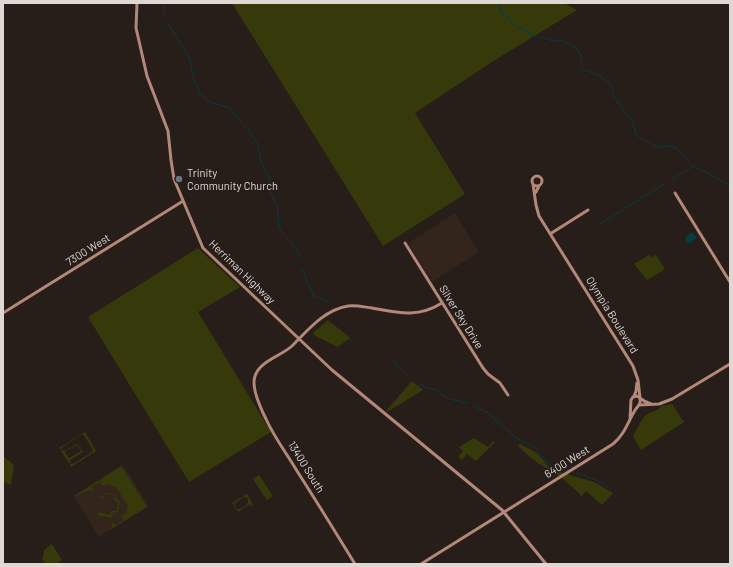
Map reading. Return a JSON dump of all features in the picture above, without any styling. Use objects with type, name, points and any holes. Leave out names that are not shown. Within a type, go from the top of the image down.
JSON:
[{"type":"street","name":"Herriman Highway","points":[[136,3],[136,26],[145,69],[168,131],[172,170],[183,201],[203,248],[332,370],[504,512]]},
{"type":"street","points":[[535,176],[539,176],[541,178],[542,182],[539,186],[535,186],[533,184],[533,178],[535,176]]},
{"type":"street","name":"Olympia Boulevard","points":[[533,184],[536,208],[550,234],[633,366],[638,380],[640,398]]},
{"type":"street","name":"Olympia Boulevard","points":[[539,186],[536,190],[537,201],[544,223]]},
{"type":"street","points":[[675,194],[730,282]]},
{"type":"street","name":"7300 West","points":[[3,313],[183,201]]},
{"type":"street","points":[[550,234],[588,210]]},
{"type":"street","name":"Silver Sky Drive","points":[[405,243],[483,368],[500,383],[508,395]]},
{"type":"street","name":"Olympia Boulevard","points":[[558,247],[635,374],[637,384],[634,396]]},
{"type":"street","points":[[299,339],[313,324],[343,307],[360,306],[411,314],[427,310],[442,303]]},
{"type":"street","name":"13400 South","points":[[299,339],[286,351],[260,368],[255,375],[254,388],[268,423],[355,564]]},
{"type":"street","points":[[652,404],[637,396],[631,398],[631,402],[634,406],[639,405],[652,404],[665,402],[676,398],[730,364]]},
{"type":"street","points":[[639,405],[641,402],[640,398]]},
{"type":"street","name":"6400 West","points":[[630,419],[631,402]]},
{"type":"street","name":"6400 West","points":[[421,564],[613,444],[623,433],[639,405]]},
{"type":"street","points":[[504,512],[546,564]]},
{"type":"shaded area","points":[[455,213],[479,252],[432,282],[408,243]]},
{"type":"shaded area","points":[[124,466],[149,506],[99,537],[74,497]]},
{"type":"green space","points":[[232,3],[564,3],[577,10],[495,60],[415,113],[465,194],[383,246]]},
{"type":"green space","points":[[198,248],[240,287],[198,312],[271,432],[189,482],[88,317]]},
{"type":"green space","points":[[649,255],[652,257],[656,255],[665,269],[647,280],[634,264]]},
{"type":"green space","points":[[328,320],[350,338],[338,347],[315,336],[313,333]]},
{"type":"green space","points":[[412,381],[423,390],[387,412],[386,411]]},
{"type":"green space","points":[[672,404],[684,422],[641,450],[633,436],[642,420],[647,414],[661,406]]},
{"type":"green space","points":[[85,432],[96,451],[71,467],[70,465],[72,463],[73,464],[93,450],[83,434],[62,447],[63,448],[59,448]]},
{"type":"green space","points":[[474,438],[488,447],[493,441],[495,442],[476,461],[467,454],[462,460],[458,457],[463,451],[459,447]]},
{"type":"green space","points":[[77,444],[83,452],[70,460],[71,462],[69,463],[61,451],[65,451]],"holes":[[[77,445],[81,451],[69,458],[65,452]]]},
{"type":"green space","points":[[520,444],[537,453],[549,467],[560,472],[594,482],[613,493],[602,505],[586,491],[581,497],[580,494],[563,479],[532,459],[518,446]]},
{"type":"green space","points":[[3,456],[14,465],[11,485],[3,481]]},
{"type":"green space","points":[[121,466],[147,507],[100,536],[111,529],[113,522],[116,525],[124,520],[121,516],[126,513],[128,506],[116,487],[107,484],[102,486],[100,482],[104,479],[91,487],[94,491],[88,490],[75,497],[74,496]]},
{"type":"green space","points":[[259,475],[273,496],[267,500],[253,479]]},
{"type":"green space","points":[[106,493],[115,495],[117,498],[115,500],[120,502],[118,512],[112,512],[113,515],[110,518],[97,515],[99,512],[110,515],[111,511],[117,511],[118,503],[114,500],[115,496],[106,494],[104,498],[99,497],[104,497],[104,494]]},
{"type":"green space","points":[[247,494],[253,505],[252,506],[250,504],[238,512],[232,503]],"holes":[[[245,497],[248,499],[248,503],[244,507],[237,510],[234,504],[242,498]]]},
{"type":"green space","points":[[52,544],[62,560],[56,564],[46,564],[42,558],[44,550]]},
{"type":"water","points":[[693,232],[697,238],[688,244],[685,240],[686,236]]},
{"type":"waterway","points":[[163,3],[164,14]]},
{"type":"waterway","points":[[499,3],[498,5],[500,6],[501,13],[507,16],[515,27],[525,29],[532,36],[553,41],[564,41],[576,48],[581,55],[582,69],[600,76],[611,85],[614,97],[630,118],[636,135],[657,147],[671,146],[676,148],[693,166],[730,186]]},
{"type":"waterway","points":[[167,22],[190,59],[194,81],[200,94],[211,103],[228,107],[250,132],[257,143],[261,162],[269,178],[270,191],[277,207],[279,227],[301,257]]},
{"type":"waterway","points":[[672,179],[692,167]]},
{"type":"waterway","points":[[600,224],[664,184]]},
{"type":"waterway","points":[[302,269],[314,296],[330,302]]},
{"type":"waterway","points":[[394,362],[406,375]]},
{"type":"waterway","points":[[418,383],[426,388],[436,390],[449,399],[467,403]]},
{"type":"waterway","points":[[473,406],[488,413],[514,436],[534,447],[551,466],[562,469]]},
{"type":"waterway","points":[[576,473],[596,480],[611,489]]},
{"type":"place","name":"Trinity Community Church","points":[[179,179]]}]
